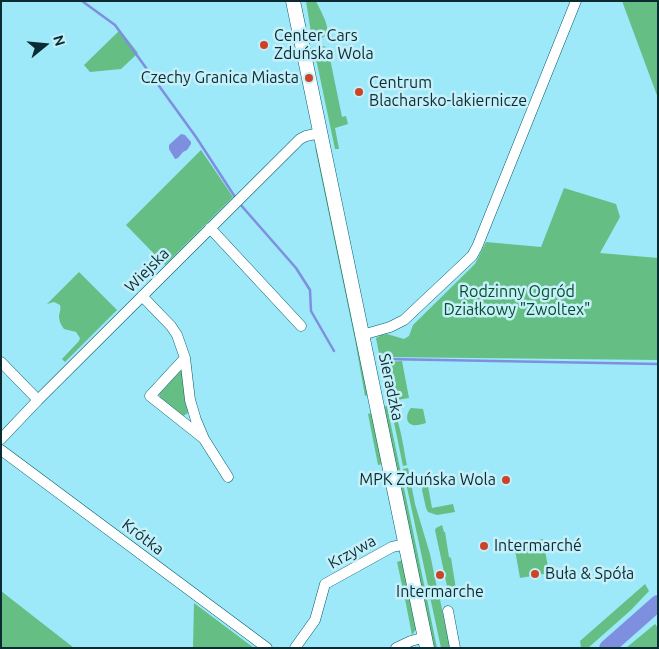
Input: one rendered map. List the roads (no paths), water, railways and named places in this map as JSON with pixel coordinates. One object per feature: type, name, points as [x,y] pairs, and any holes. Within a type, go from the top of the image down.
[{"type":"main road","name":"Sieradzka","points":[[292,1],[426,642]]},
{"type":"street","points":[[362,335],[390,327],[404,320],[472,256],[481,238],[576,1]]},
{"type":"street","name":"Wiejska","points":[[1,439],[300,139],[320,133]]},
{"type":"street","points":[[210,228],[301,326]]},
{"type":"street","points":[[142,296],[171,326],[177,335],[185,358],[190,400],[196,420],[204,438],[228,477]]},
{"type":"street","points":[[185,358],[150,396],[204,438]]},
{"type":"street","points":[[1,362],[38,400]]},
{"type":"street","name":"Krótka","points":[[1,450],[267,648]]},
{"type":"street","name":"Krzywa","points":[[295,648],[316,620],[325,584],[392,547],[406,544]]},
{"type":"street","points":[[448,610],[455,648]]},
{"type":"street","points":[[396,648],[411,641],[426,642]]},
{"type":"water","points":[[181,134],[185,135],[191,144],[187,150],[175,159],[169,149],[169,145]]},
{"type":"waterway","points":[[82,1],[115,25],[196,137],[235,197]]},
{"type":"waterway","points":[[240,204],[296,268],[310,290],[311,311],[334,351]]},
{"type":"waterway","points":[[385,359],[658,364]]},
{"type":"waterway","points":[[607,648],[658,603]]},
{"type":"place","name":"Center Cars Zduńska Wola","points":[[264,45]]},
{"type":"place","name":"Czechy Granica Miasta","points":[[309,78]]},
{"type":"place","name":"Centrum Blacharsko-lakiernicze","points":[[359,92]]},
{"type":"place","name":"MPK Zduńska Wola","points":[[506,480]]},
{"type":"place","name":"Intermarché","points":[[484,546]]},
{"type":"place","name":"Buła & Spóła","points":[[535,574]]},
{"type":"place","name":"Intermarche","points":[[440,575]]},
{"type":"park label","name":"Rodzinny Ogród Działkowy \"Zwoltex\"","points":[[517,301]]}]
